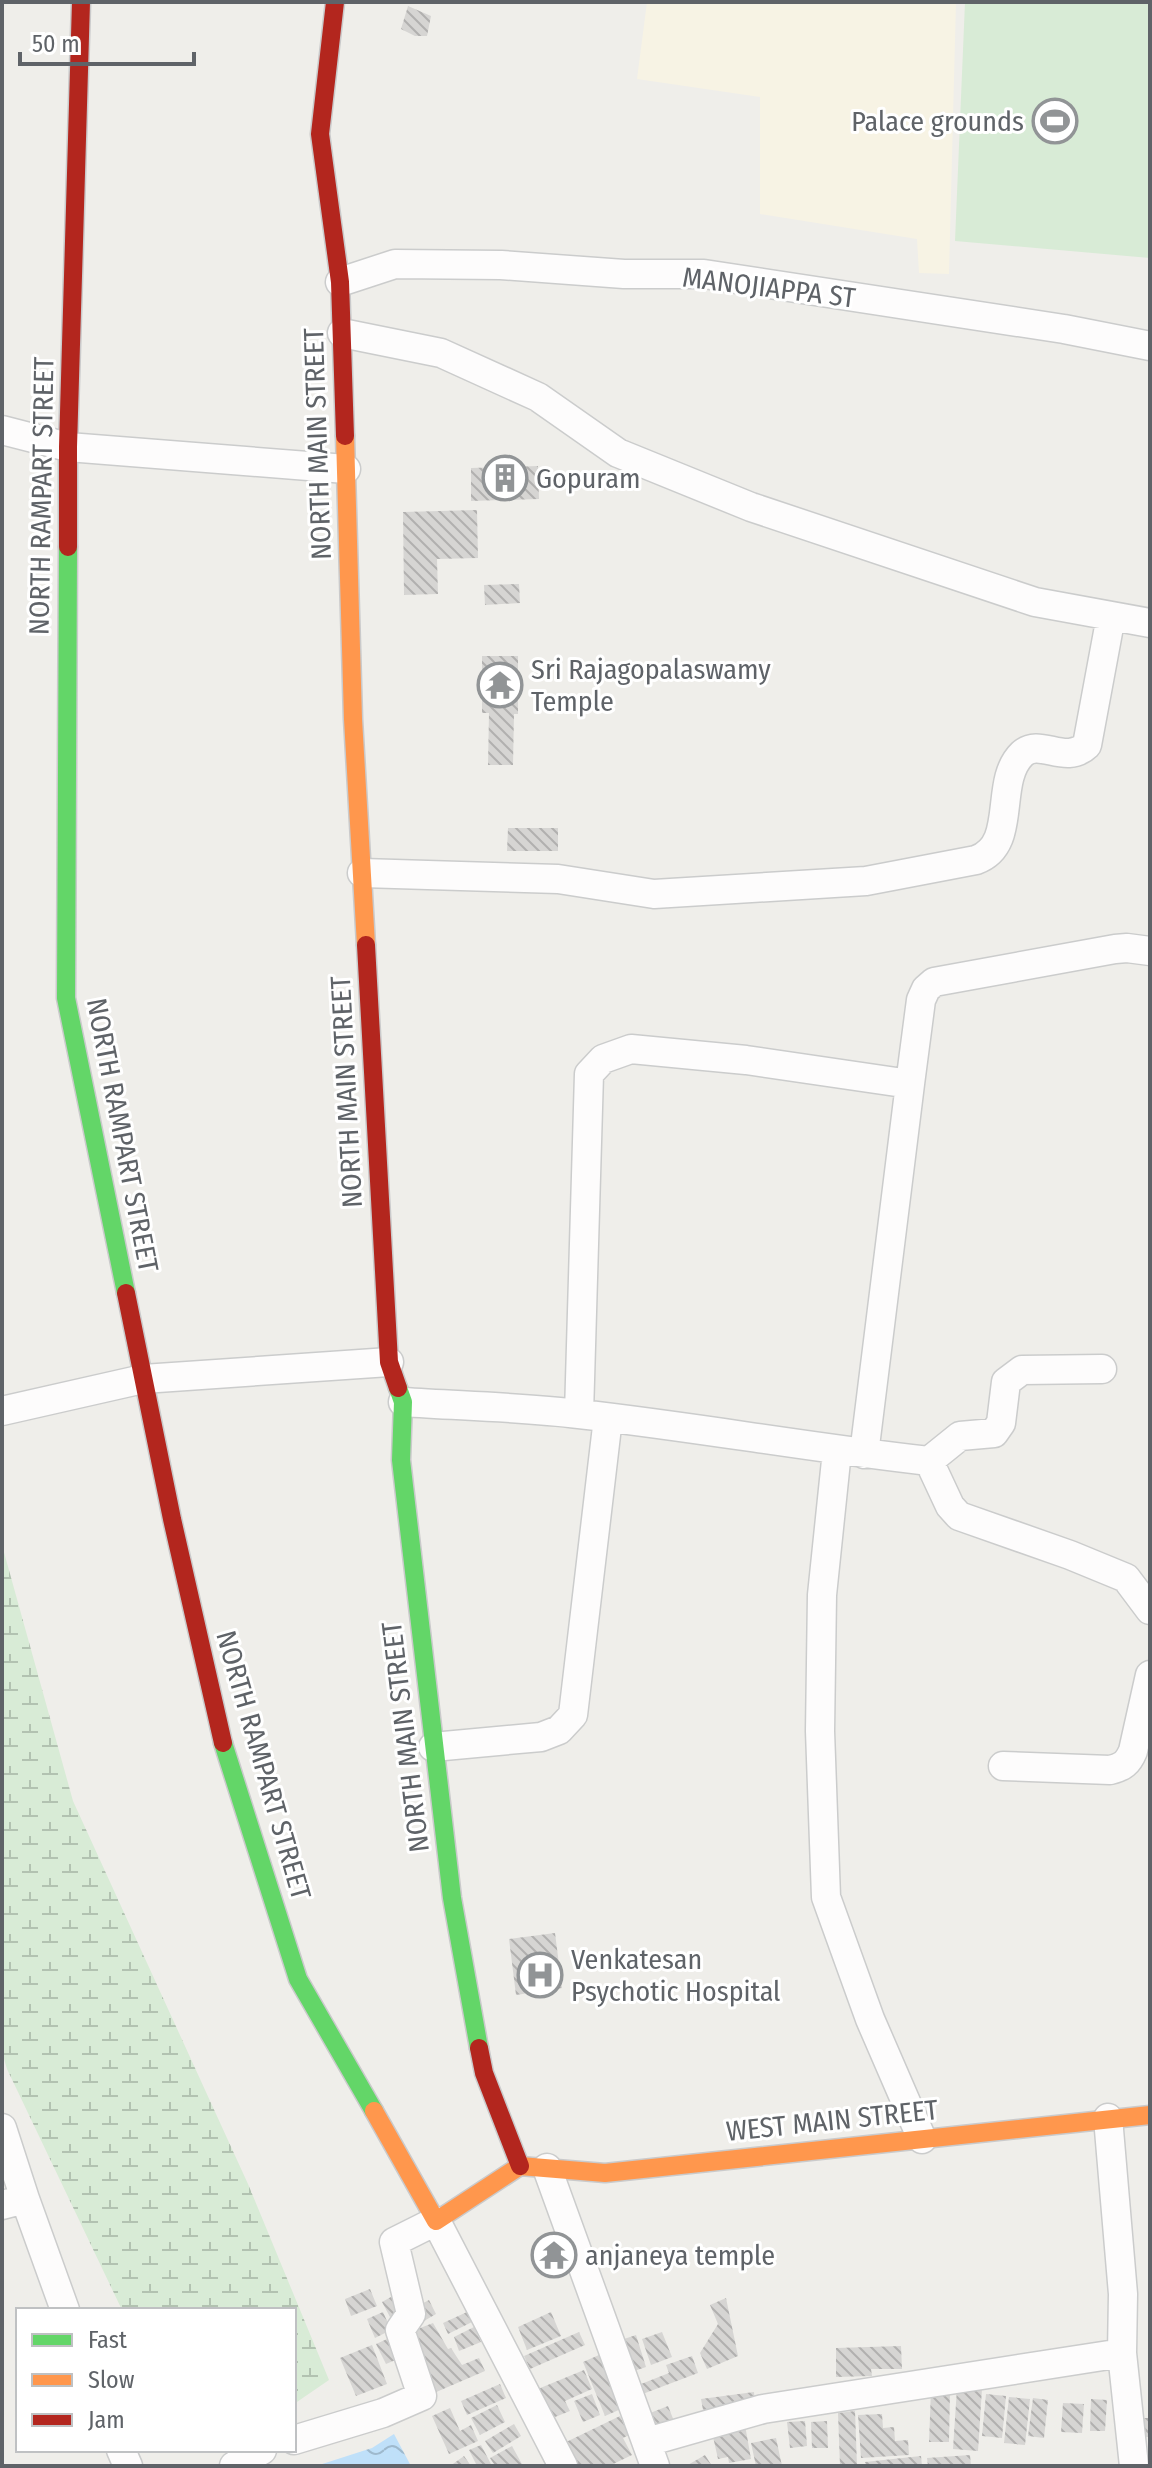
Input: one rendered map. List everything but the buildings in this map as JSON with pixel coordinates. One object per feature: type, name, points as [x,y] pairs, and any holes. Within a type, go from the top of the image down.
[{"type":"street","name":"NORTH RAMPART STREET","points":[[81,2],[68,447],[66,998],[216,1720],[298,1979],[436,2221]]},
{"type":"street","name":"NORTH MAIN STREET","points":[[335,2],[320,134],[340,282],[353,719],[389,1362],[403,1402],[401,1460],[452,1898],[484,2073],[533,2167]]},
{"type":"street","name":"MANOJIAPPA ST","points":[[340,282],[395,264],[501,265],[624,274],[704,274],[1064,329],[1150,346]]},
{"type":"street","points":[[342,333],[441,353],[538,397],[618,453],[751,507],[1035,602],[1150,623]]},
{"type":"street","points":[[2,430],[68,447],[346,469]]},
{"type":"street","points":[[362,873],[558,879],[654,894],[866,881],[976,860],[986,856],[998,840],[1013,769],[1019,757],[1026,750],[1068,754],[1079,752],[1087,745],[1111,616]]},
{"type":"street","points":[[922,2139],[870,2019],[826,1897],[820,1731],[822,1610],[910,1084],[921,1000],[934,982],[1115,949],[1150,951]]},
{"type":"street","points":[[579,1414],[589,1074],[603,1059],[631,1049],[746,1060],[910,1084]]},
{"type":"street","points":[[4,1411],[143,1379],[389,1362]]},
{"type":"street","points":[[403,1402],[579,1414],[850,1453],[929,1461],[960,1436],[994,1433],[998,1429],[1003,1388],[1015,1373],[1022,1370],[1102,1369]]},
{"type":"street","points":[[433,1747],[541,1737],[559,1730],[573,1715],[608,1418]]},
{"type":"street","points":[[929,1461],[950,1506],[959,1516],[1126,1578],[1150,1610]]},
{"type":"street","points":[[1003,1766],[1121,1768],[1129,1761],[1133,1751],[1150,1675]]},
{"type":"street","name":"WEST MAIN STREET","points":[[533,2167],[605,2173],[1150,2115]]},
{"type":"street","points":[[1108,2118],[1123,2294],[1122,2353],[1134,2466]]},
{"type":"street","points":[[2,2128],[13,2202],[64,2308]]},
{"type":"street","points":[[296,2439],[383,2413],[422,2396],[400,2330],[411,2314],[394,2242],[533,2167],[651,2454],[763,2409],[1122,2353]]},
{"type":"street","points":[[436,2221],[563,2466]]},
{"type":"street","points":[[234,2466],[258,2452]]},
{"type":"shaded area","points":[[647,2],[956,2],[949,274],[919,273],[917,239],[760,214],[760,97],[637,79]]},
{"type":"green space","name":"Palace grounds","points":[[965,2],[1150,2],[1150,258],[955,241]]},
{"type":"green space","points":[[2,1545],[73,1801],[248,2184],[329,2380],[296,2403],[296,2308],[121,2308],[7,2069],[2,2052]]},
{"type":"water","points":[[394,2434],[411,2466],[316,2466],[372,2448]]},
{"type":"traffic: fast","points":[[68,547],[66,998],[126,1293]]},
{"type":"traffic: fast","points":[[398,1388],[403,1402],[401,1460],[452,1898],[479,2048]]},
{"type":"traffic: fast","points":[[223,1743],[298,1979],[374,2111]]},
{"type":"traffic: slow","points":[[345,436],[353,719],[366,945]]},
{"type":"traffic: slow","points":[[374,2111],[436,2221],[520,2166]]},
{"type":"traffic: slow","points":[[520,2166],[605,2173],[1150,2115]]},
{"type":"traffic: jam","points":[[68,547],[81,2]]},
{"type":"traffic: jam","points":[[335,2],[320,134],[340,282],[345,436]]},
{"type":"traffic: jam","points":[[366,945],[389,1362],[398,1388]]},
{"type":"traffic: jam","points":[[126,1293],[172,1519],[223,1743]]},
{"type":"traffic: jam","points":[[479,2048],[484,2073],[520,2166]]},
{"type":"place","name":"Palace grounds","points":[[1055,121]]},
{"type":"place","name":"Gopuram","points":[[505,478]]},
{"type":"place","name":"Sri Rajagopalaswamy Temple","points":[[500,685]]},
{"type":"place","name":"Venkatesan Psychotic Hospital","points":[[540,1975]]},
{"type":"place","name":"anjaneya temple","points":[[554,2255]]}]
